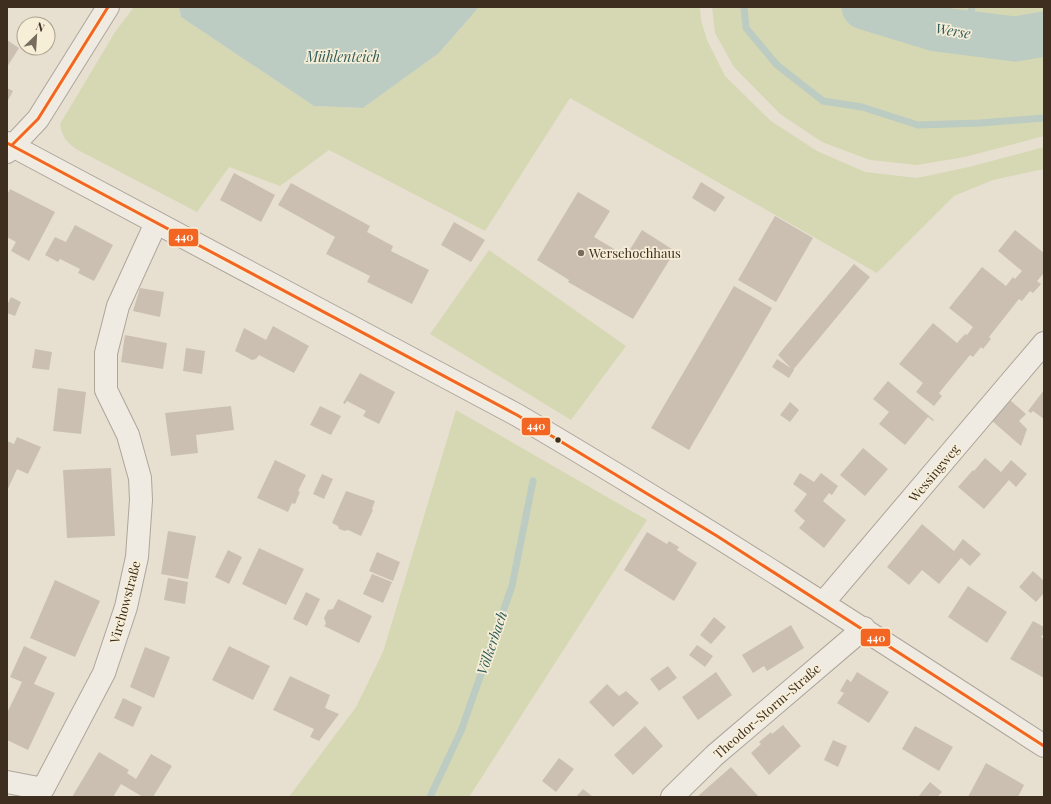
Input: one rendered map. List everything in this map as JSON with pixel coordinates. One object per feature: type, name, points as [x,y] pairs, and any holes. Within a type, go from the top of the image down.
[{"type":"street","points":[[108,7],[38,119],[9,147],[156,223],[517,416],[683,514],[864,628],[1044,746]]},
{"type":"street","name":"Virchowstraße","points":[[7,782],[43,789],[104,673],[126,607],[137,557],[142,500],[140,478],[128,435],[106,390],[106,353],[118,306],[156,223]]},
{"type":"street","name":"Wessingweg","points":[[824,603],[1044,343]]},
{"type":"street","name":"Theodor-Storm-Straße","points":[[672,797],[715,755],[864,628]]},
{"type":"green space","points":[[134,7],[179,7],[181,17],[314,106],[363,108],[439,53],[479,7],[700,7],[701,20],[707,40],[725,76],[771,121],[817,151],[865,172],[917,178],[969,167],[1044,147],[1044,169],[993,180],[954,196],[877,273],[570,98],[485,231],[329,150],[280,186],[229,167],[197,212],[76,149],[67,141],[62,132],[60,124],[115,32]]},
{"type":"green space","points":[[712,7],[1044,7],[1044,136],[965,157],[917,165],[870,160],[822,142],[780,114],[734,67],[715,33]]},
{"type":"green space","points":[[489,250],[626,346],[571,420],[430,334]]},
{"type":"green space","points":[[456,410],[647,520],[469,797],[289,797],[356,707],[383,652]]},
{"type":"water","name":"Mühlenteich","points":[[179,7],[479,7],[439,53],[363,108],[314,106],[181,17]]},
{"type":"building","points":[[7,40],[16,46],[16,53],[7,67]]},
{"type":"building","points":[[7,88],[13,91],[7,102]]},
{"type":"building","points":[[234,173],[275,195],[261,222],[220,200]]},
{"type":"building","points":[[701,182],[725,197],[715,212],[692,198]]},
{"type":"building","points":[[291,183],[370,226],[367,232],[393,246],[391,251],[429,270],[412,304],[367,282],[370,276],[326,254],[335,237],[278,205]]},
{"type":"building","points":[[10,189],[55,212],[29,261],[11,251],[16,242],[7,237],[7,195]]},
{"type":"building","name":"Wersehochhaus","points":[[578,192],[610,211],[594,237],[626,256],[642,230],[675,251],[633,319],[568,282],[569,280],[537,260]]},
{"type":"building","points":[[775,216],[813,238],[776,302],[738,280]]},
{"type":"building","points":[[454,222],[485,240],[471,262],[441,245]]},
{"type":"building","points":[[75,225],[113,245],[94,281],[78,273],[80,269],[60,259],[58,262],[45,255],[55,237],[66,242]]},
{"type":"building","points":[[1015,230],[1044,253],[1044,273],[1037,281],[1041,284],[1033,293],[1030,291],[1022,301],[1019,299],[989,337],[991,339],[983,349],[981,347],[973,357],[970,355],[939,393],[942,396],[934,406],[916,392],[923,383],[899,364],[933,323],[957,343],[965,334],[967,335],[973,327],[949,308],[982,267],[1006,286],[1013,277],[1015,279],[1022,271],[998,251]]},
{"type":"building","points":[[854,264],[870,277],[793,370],[778,355]]},
{"type":"building","points":[[734,286],[772,308],[689,450],[651,428]]},
{"type":"building","points":[[140,288],[164,292],[160,317],[133,311]]},
{"type":"building","points":[[11,297],[21,302],[15,316],[7,313],[7,305]]},
{"type":"building","points":[[273,326],[309,346],[294,373],[259,355],[256,359],[252,360],[235,351],[244,328],[266,340]]},
{"type":"building","points":[[125,335],[167,343],[163,369],[121,362]]},
{"type":"building","points":[[186,348],[205,351],[202,374],[183,371]]},
{"type":"building","points":[[35,349],[52,352],[49,370],[32,368]]},
{"type":"building","points":[[777,359],[794,370],[789,378],[772,367]]},
{"type":"building","points":[[360,373],[395,392],[379,424],[363,416],[366,411],[347,401],[345,404],[343,403]]},
{"type":"building","points":[[888,381],[934,420],[933,421],[928,417],[905,445],[879,424],[889,412],[873,399]]},
{"type":"building","points":[[58,388],[86,392],[81,434],[53,431]]},
{"type":"building","points":[[1044,390],[1044,419],[1033,411],[1031,413],[1028,411]]},
{"type":"building","points":[[1010,400],[1026,414],[1019,421],[1027,429],[1021,446],[991,420]]},
{"type":"building","points":[[790,402],[799,410],[790,422],[780,415]]},
{"type":"building","points":[[231,406],[234,430],[196,435],[198,453],[171,456],[165,413]]},
{"type":"building","points":[[320,406],[341,416],[331,435],[310,425]]},
{"type":"building","points":[[17,437],[41,447],[28,474],[17,469],[7,491],[7,441],[14,444]]},
{"type":"building","points":[[863,448],[888,469],[865,496],[840,475]]},
{"type":"building","points":[[985,458],[1001,472],[1011,460],[1027,474],[1016,487],[1009,480],[984,509],[958,487]]},
{"type":"building","points":[[275,460],[306,475],[298,491],[300,492],[295,504],[292,503],[288,512],[257,498]]},
{"type":"building","points":[[111,468],[115,536],[67,538],[63,470]]},
{"type":"building","points":[[800,473],[814,482],[821,473],[838,486],[832,495],[829,493],[823,501],[846,520],[824,548],[799,528],[805,521],[794,511],[807,494],[793,484]]},
{"type":"building","points":[[322,474],[333,479],[324,499],[313,494]]},
{"type":"building","points":[[346,491],[375,501],[373,510],[361,536],[348,530],[345,531],[339,529],[338,526],[332,523]]},
{"type":"building","points":[[922,524],[954,551],[963,539],[981,554],[970,566],[961,558],[939,584],[922,570],[909,585],[887,567]]},
{"type":"building","points":[[168,531],[196,536],[188,579],[161,574]]},
{"type":"building","points":[[647,532],[667,544],[669,541],[679,547],[677,550],[697,563],[674,601],[624,570]]},
{"type":"building","points":[[259,548],[304,569],[286,605],[242,584]]},
{"type":"building","points":[[228,550],[242,557],[229,584],[215,577]]},
{"type":"building","points":[[377,552],[400,562],[393,581],[369,571]]},
{"type":"building","points":[[1033,571],[1044,581],[1044,593],[1036,602],[1019,587]]},
{"type":"building","points":[[372,574],[392,582],[383,603],[363,594]]},
{"type":"building","points":[[168,578],[188,582],[185,604],[164,600]]},
{"type":"building","points":[[55,580],[100,601],[75,657],[30,638]]},
{"type":"building","points":[[968,586],[1007,612],[987,643],[948,617]]},
{"type":"building","points":[[306,592],[320,599],[307,626],[293,619]]},
{"type":"building","points":[[338,599],[372,616],[359,643],[324,626],[326,624],[324,618],[328,610],[333,609]]},
{"type":"building","points":[[714,617],[726,627],[711,644],[700,635]]},
{"type":"building","points":[[1033,621],[1044,627],[1044,633],[1041,637],[1044,639],[1044,678],[1010,659]]},
{"type":"building","points":[[791,625],[804,648],[767,671],[764,666],[753,673],[742,655]]},
{"type":"building","points":[[697,645],[713,656],[705,667],[689,655]]},
{"type":"building","points":[[24,646],[47,657],[34,684],[55,693],[28,750],[7,740],[7,713],[22,682],[10,677]]},
{"type":"building","points":[[229,646],[270,666],[253,700],[212,680]]},
{"type":"building","points":[[145,647],[170,657],[154,698],[130,687]]},
{"type":"building","points":[[668,666],[677,678],[659,691],[650,679]]},
{"type":"building","points":[[716,672],[732,695],[698,720],[682,697]]},
{"type":"building","points":[[857,672],[889,692],[869,723],[837,703],[844,693],[840,691],[847,679],[851,682]]},
{"type":"building","points":[[290,676],[330,695],[325,708],[339,714],[319,741],[310,737],[314,729],[273,710]]},
{"type":"building","points":[[607,684],[619,696],[626,691],[639,703],[613,727],[589,702]]},
{"type":"building","points":[[123,698],[142,707],[133,727],[114,718]]},
{"type":"building","points":[[783,725],[801,746],[769,775],[751,753],[761,744],[759,742],[771,732],[772,734]]},
{"type":"building","points":[[645,726],[663,746],[633,775],[614,755]]},
{"type":"building","points":[[915,726],[953,747],[939,771],[902,749]]},
{"type":"building","points":[[833,740],[847,746],[838,767],[824,760]]},
{"type":"building","points":[[99,752],[129,770],[127,773],[136,779],[151,754],[172,766],[153,797],[143,797],[121,784],[113,797],[72,797]]},
{"type":"building","points":[[559,758],[574,769],[556,792],[542,781]]},
{"type":"building","points":[[986,763],[1024,785],[1018,797],[968,797]]},
{"type":"building","points":[[731,767],[759,797],[697,797]]},
{"type":"building","points":[[930,782],[942,792],[937,797],[918,797]]},
{"type":"building","points":[[583,789],[593,797],[576,797]]},
{"type":"waterway","points":[[744,7],[746,28],[777,65],[823,101],[862,107],[918,125],[980,123],[1044,118]]},
{"type":"waterway","name":"Werse","points":[[864,7],[936,29],[1015,39],[1044,34]]},
{"type":"waterway","points":[[966,33],[972,7]]},
{"type":"waterway","name":"Völkerbach","points":[[430,797],[461,731],[512,586],[533,481]]},
{"type":"transit line","name":"440","points":[[12,145],[38,119],[108,7]]},
{"type":"transit line","name":"440","points":[[7,143],[517,415],[717,536],[1044,746]]},
{"type":"place","name":"Wersehochhaus","points":[[581,253]]}]
